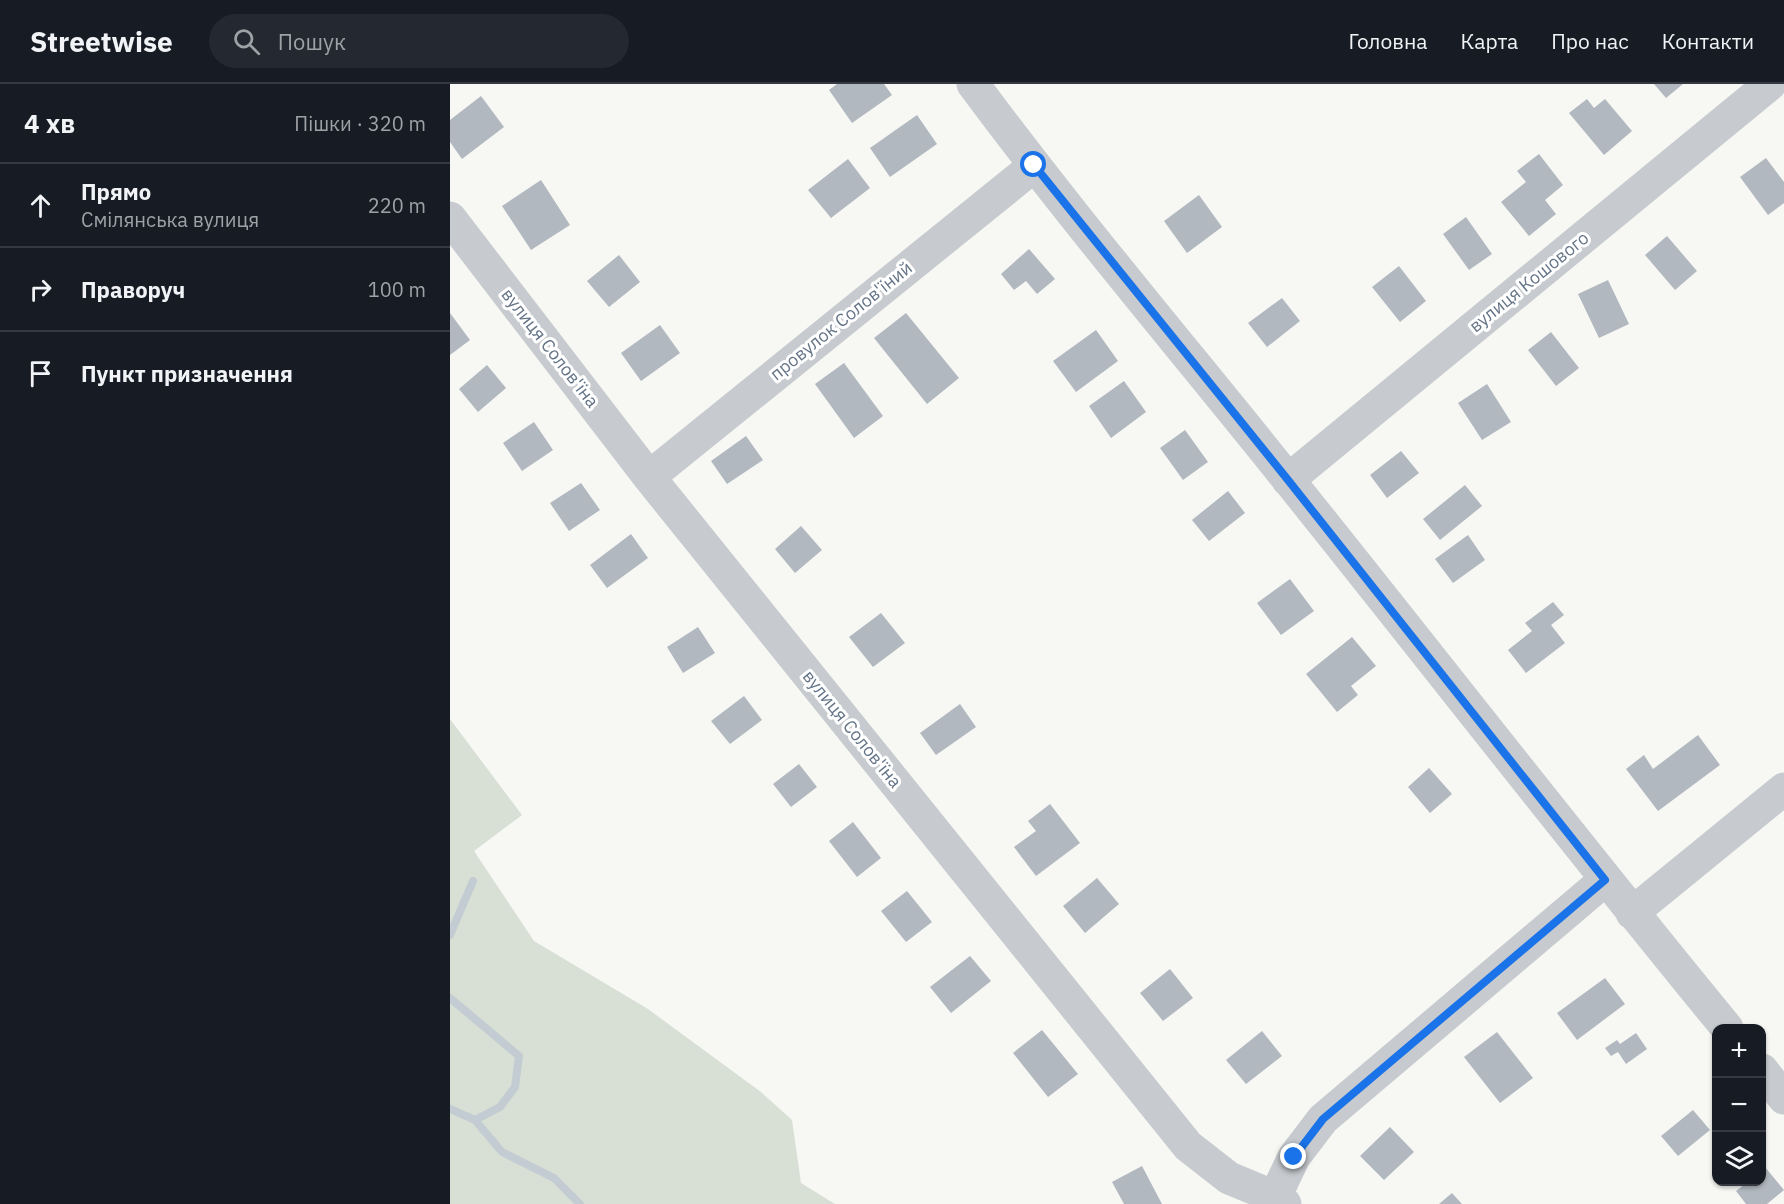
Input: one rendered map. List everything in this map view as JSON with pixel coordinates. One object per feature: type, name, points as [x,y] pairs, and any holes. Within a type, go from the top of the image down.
[{"type":"street","points":[[973,84],[1034,165],[1288,480],[1605,880],[1723,1024]]},
{"type":"street","name":"вулиця Кошового","points":[[1288,480],[1770,84]]},
{"type":"street","name":"провулок Солов'їний","points":[[649,477],[1034,165]]},
{"type":"street","name":"вулиця Солов'їна","points":[[450,218],[649,477],[1188,1146],[1228,1178],[1280,1201]]},
{"type":"street","points":[[1632,913],[1784,789]]},
{"type":"street","points":[[1280,1201],[1294,1157],[1323,1119],[1605,880]]},
{"type":"street","points":[[1766,1076],[1784,1098]]},
{"type":"shaded area","points":[[450,719],[522,815],[474,851],[534,941],[648,1009],[761,1092],[792,1120],[801,1183],[835,1204],[450,1204]]},
{"type":"building","points":[[837,84],[884,84],[892,95],[852,123],[829,90]]},
{"type":"building","points":[[1654,84],[1683,84],[1666,98]]},
{"type":"building","points":[[481,96],[504,127],[462,159],[450,142],[450,120]]},
{"type":"building","points":[[1587,99],[1594,108],[1605,99],[1632,131],[1604,155],[1569,113]]},
{"type":"building","points":[[917,115],[937,144],[890,177],[870,148]]},
{"type":"building","points":[[1539,154],[1563,185],[1545,200],[1556,214],[1529,236],[1501,202],[1526,182],[1517,171]]},
{"type":"building","points":[[1766,158],[1784,182],[1784,203],[1768,215],[1740,177]]},
{"type":"building","points":[[848,159],[870,188],[831,218],[808,190]]},
{"type":"building","points":[[541,180],[570,225],[531,250],[502,206]]},
{"type":"building","points":[[1199,195],[1222,227],[1187,253],[1164,221]]},
{"type":"building","points":[[1466,217],[1492,254],[1469,270],[1443,234]]},
{"type":"building","points":[[1667,236],[1697,271],[1675,290],[1645,255]]},
{"type":"building","points":[[1029,249],[1055,279],[1037,294],[1026,281],[1014,290],[1001,274]]},
{"type":"building","points":[[619,255],[640,282],[609,307],[587,281]]},
{"type":"building","points":[[1399,266],[1426,301],[1400,322],[1372,287]]},
{"type":"building","points":[[1608,280],[1629,324],[1599,338],[1578,294]]},
{"type":"building","points":[[1282,298],[1300,321],[1267,347],[1248,323]]},
{"type":"building","points":[[450,313],[470,340],[450,355]]},
{"type":"building","points":[[906,313],[959,378],[927,404],[874,338]]},
{"type":"building","points":[[660,325],[680,353],[641,381],[621,353]]},
{"type":"building","points":[[1096,330],[1118,361],[1076,392],[1053,361]]},
{"type":"building","points":[[1551,332],[1579,368],[1556,386],[1528,350]]},
{"type":"building","points":[[844,363],[883,416],[854,438],[815,384]]},
{"type":"building","points":[[487,365],[506,388],[478,412],[459,389]]},
{"type":"building","points":[[1124,381],[1146,412],[1111,438],[1089,406]]},
{"type":"building","points":[[1487,384],[1511,422],[1482,440],[1458,403]]},
{"type":"building","points":[[534,422],[553,450],[522,471],[503,443]]},
{"type":"building","points":[[1185,430],[1208,462],[1183,480],[1160,448]]},
{"type":"building","points":[[746,436],[763,460],[727,484],[711,461]]},
{"type":"building","points":[[1401,451],[1419,473],[1387,498],[1370,475]]},
{"type":"building","points":[[581,483],[600,510],[569,531],[550,503]]},
{"type":"building","points":[[1465,485],[1482,506],[1440,540],[1423,519]]},
{"type":"building","points":[[1228,491],[1245,513],[1209,541],[1192,520]]},
{"type":"building","points":[[801,526],[822,550],[795,573],[775,549]]},
{"type":"building","points":[[631,534],[648,558],[607,588],[590,565]]},
{"type":"building","points":[[1468,535],[1485,560],[1453,583],[1435,559]]},
{"type":"building","points":[[1290,579],[1314,611],[1281,635],[1257,603]]},
{"type":"building","points":[[1553,602],[1564,615],[1551,625],[1565,643],[1526,673],[1508,650],[1532,631],[1525,623]]},
{"type":"building","points":[[881,613],[905,643],[873,667],[849,637]]},
{"type":"building","points":[[698,627],[715,653],[683,673],[667,647]]},
{"type":"building","points":[[1352,637],[1376,666],[1351,686],[1358,695],[1337,712],[1306,674]]},
{"type":"building","points":[[744,696],[762,720],[730,744],[711,721]]},
{"type":"building","points":[[960,704],[976,727],[936,755],[920,733]]},
{"type":"building","points":[[1698,735],[1720,765],[1658,811],[1626,769],[1644,755],[1653,769]]},
{"type":"building","points":[[799,764],[817,787],[791,807],[773,784]]},
{"type":"building","points":[[1429,768],[1452,794],[1430,813],[1408,787]]},
{"type":"building","points":[[1050,804],[1080,843],[1036,876],[1014,847],[1036,831],[1028,821]]},
{"type":"building","points":[[853,822],[881,858],[857,877],[829,841]]},
{"type":"building","points":[[1097,878],[1119,904],[1085,933],[1063,906]]},
{"type":"building","points":[[907,891],[932,922],[906,942],[881,911]]},
{"type":"building","points":[[970,956],[991,981],[951,1013],[930,987]]},
{"type":"building","points":[[1170,969],[1193,998],[1163,1021],[1140,993]]},
{"type":"building","points":[[1605,978],[1625,1004],[1577,1040],[1557,1013]]},
{"type":"building","points":[[1042,1030],[1078,1074],[1048,1097],[1013,1053]]},
{"type":"building","points":[[1262,1031],[1282,1056],[1246,1084],[1226,1060]]},
{"type":"building","points":[[1497,1032],[1533,1078],[1500,1103],[1464,1057]]},
{"type":"building","points":[[1636,1033],[1647,1049],[1626,1064],[1618,1052],[1611,1056],[1605,1048],[1617,1040],[1620,1044]]},
{"type":"building","points":[[1693,1110],[1710,1130],[1678,1156],[1661,1136]]},
{"type":"building","points":[[1390,1127],[1414,1152],[1384,1180],[1360,1156]]},
{"type":"building","points":[[1142,1166],[1162,1204],[1124,1204],[1112,1182]]},
{"type":"building","points":[[1766,1168],[1784,1190],[1767,1204],[1746,1204],[1736,1191],[1743,1186],[1766,1186]]},
{"type":"building","points":[[1452,1193],[1462,1204],[1439,1204]]},
{"type":"waterway","points":[[450,935],[473,881]]},
{"type":"waterway","points":[[450,998],[519,1056],[515,1087],[500,1107],[475,1120],[450,1109]]},
{"type":"waterway","points":[[475,1120],[502,1152],[554,1178],[580,1204]]},
{"type":"route","points":[[1034,165],[1288,480],[1605,880],[1323,1119],[1294,1157]]}]
